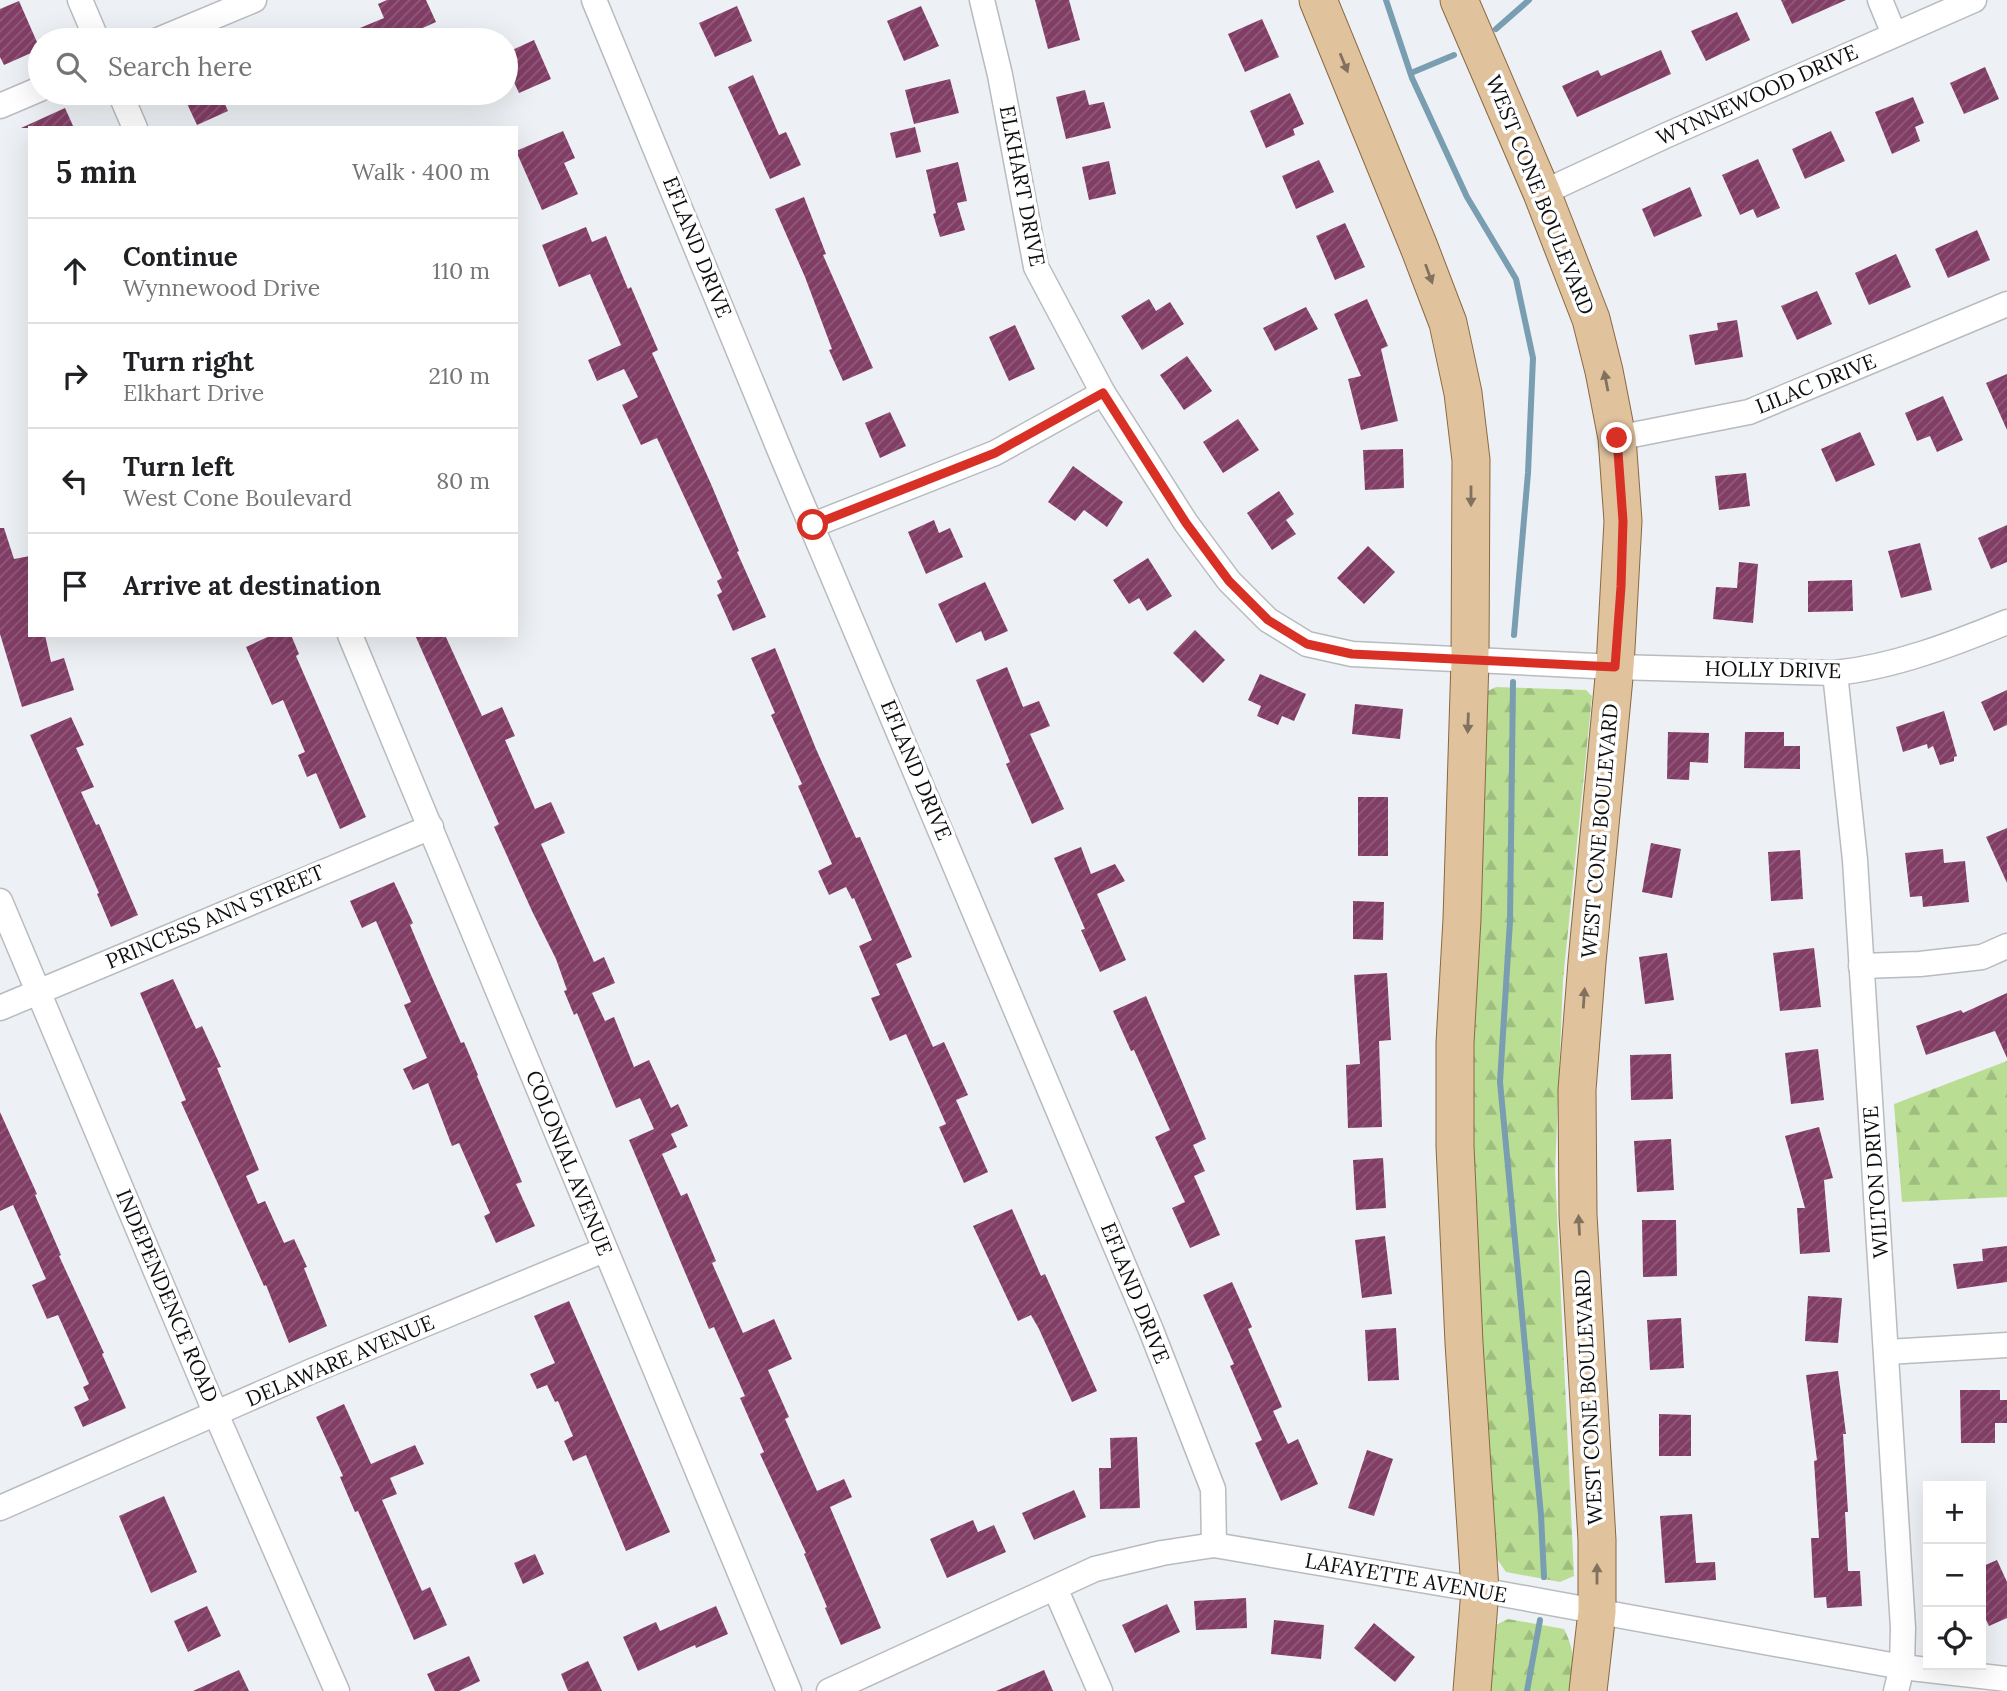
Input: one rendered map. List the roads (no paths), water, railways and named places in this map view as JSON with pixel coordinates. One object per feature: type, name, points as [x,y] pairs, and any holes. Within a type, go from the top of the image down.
[{"type":"main road","points":[[1318,0],[1448,323],[1463,393],[1471,460],[1470,660],[1462,919],[1455,1043],[1455,1146],[1480,1590],[1472,1691]]},
{"type":"main road","name":"WEST CONE BOULEVARD","points":[[1459,0],[1542,193],[1591,320],[1617,438],[1623,521],[1621,587],[1577,1090],[1578,1215],[1597,1540],[1597,1612],[1588,1691]]},
{"type":"street","points":[[80,0],[92,28]]},
{"type":"street","points":[[187,28],[254,0]]},
{"type":"street","name":"EFLAND DRIVE","points":[[594,0],[1151,1330],[1213,1489],[1214,1545]]},
{"type":"street","name":"ELKHART DRIVE","points":[[982,0],[1000,75],[1036,267],[1103,393],[1193,533],[1229,581],[1268,620],[1307,644],[1352,654],[1615,667]]},
{"type":"street","points":[[1880,0],[1894,34]]},
{"type":"street","name":"WYNNEWOOD DRIVE","points":[[1542,193],[1973,0]]},
{"type":"street","points":[[0,106],[28,94]]},
{"type":"street","points":[[125,105],[134,126]]},
{"type":"street","name":"LILAC DRIVE","points":[[1617,438],[1749,412],[2007,304]]},
{"type":"street","points":[[813,525],[995,453],[1103,393]]},
{"type":"street","name":"HOLLY DRIVE","points":[[1615,667],[1835,673],[1856,671],[1963,640],[2007,622]]},
{"type":"street","name":"COLONIAL AVENUE","points":[[351,637],[789,1691]]},
{"type":"street","name":"WILTON DRIVE","points":[[1835,673],[1855,859],[1887,1352],[1903,1629],[1902,1667],[1896,1691]]},
{"type":"street","name":"PRINCESS ANN STREET","points":[[0,1008],[430,827]]},
{"type":"street","name":"INDEPENDENCE ROAD","points":[[0,901],[216,1414],[337,1691]]},
{"type":"street","points":[[1861,966],[1920,964],[1982,957],[2007,946]]},
{"type":"street","name":"DELAWARE AVENUE","points":[[0,1508],[312,1371],[604,1250]]},
{"type":"street","points":[[1887,1352],[2007,1345]]},
{"type":"street","name":"LAFAYETTE AVENUE","points":[[829,1691],[1095,1569],[1161,1553],[1214,1545],[1480,1590],[1902,1667],[2007,1679]]},
{"type":"street","points":[[1055,1588],[1100,1691]]},
{"type":"waterway","points":[[1386,0],[1412,78],[1467,197],[1516,279],[1533,358],[1528,473],[1514,635]]},
{"type":"waterway","points":[[1496,29],[1529,0]]},
{"type":"waterway","points":[[1411,73],[1454,55]]},
{"type":"waterway","points":[[1513,682],[1510,921],[1500,1082],[1541,1515],[1544,1577]]},
{"type":"waterway","points":[[1527,1691],[1540,1620]]}]
